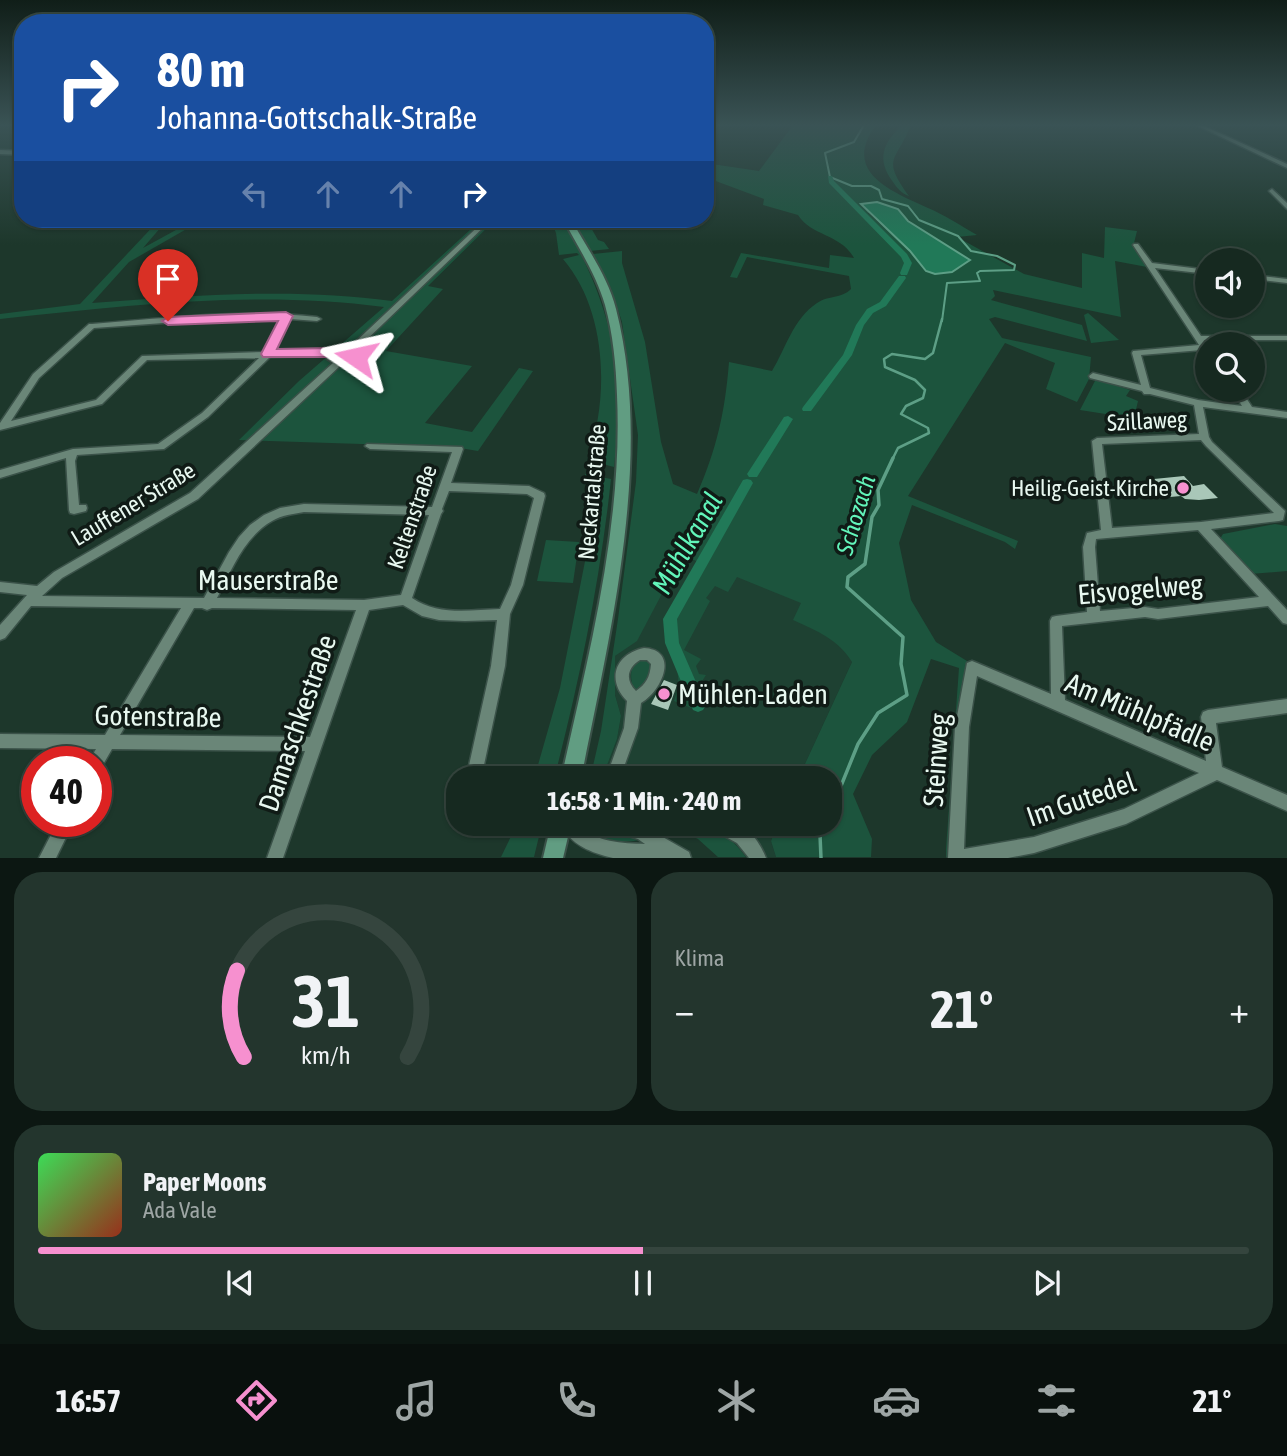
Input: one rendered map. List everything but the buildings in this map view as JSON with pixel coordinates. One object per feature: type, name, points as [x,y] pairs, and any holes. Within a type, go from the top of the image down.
[{"type":"main road","name":"Neckartalstraße","points":[[571,228],[597,274],[610,307],[621,366],[624,430],[611,564],[573,766]]},
{"type":"main road","points":[[553,858],[558,836]]},
{"type":"street","points":[[1272,191],[1286,206]]},
{"type":"street","name":"Lauffener Straße","points":[[0,634],[37,591],[76,563],[194,496],[336,358],[356,357],[358,352],[353,348],[480,228]]},
{"type":"street","points":[[1136,245],[1195,332]]},
{"type":"street","points":[[1151,265],[1195,270]]},
{"type":"street","points":[[1265,278],[1287,281]]},
{"type":"street","points":[[0,474],[74,452],[160,447],[205,415],[268,354],[286,316]]},
{"type":"street","points":[[2,427],[36,376],[92,326],[219,317],[286,316],[317,319]]},
{"type":"street","points":[[1265,338],[1287,338]]},
{"type":"street","points":[[2,427],[99,402],[145,358],[268,354],[336,358],[353,348]]},
{"type":"street","points":[[1147,392],[1136,353],[1195,350]]},
{"type":"street","points":[[1093,376],[1198,403],[1287,415]]},
{"type":"street","points":[[1244,402],[1248,408]]},
{"type":"street","points":[[1094,617],[1089,547],[1091,536],[1107,532],[1126,534],[1283,519],[1280,511],[1204,437],[1198,403]]},
{"type":"street","name":"Szillaweg","points":[[1107,532],[1097,441],[1204,437]]},
{"type":"street","name":"Keltenstraße","points":[[371,446],[457,449],[438,511],[405,600]]},
{"type":"street","points":[[74,452],[70,461],[74,510],[82,509]]},
{"type":"street","points":[[445,487],[519,489],[540,496],[517,585],[504,614],[498,666],[476,766]]},
{"type":"street","points":[[207,605],[253,528],[268,515],[282,509],[438,511]]},
{"type":"street","points":[[1201,526],[1287,619]]},
{"type":"street","points":[[0,587],[37,591]]},
{"type":"street","points":[[405,600],[417,611],[435,615],[504,614]]},
{"type":"street","name":"Mauserstraße","points":[[27,601],[364,606],[405,600]]},
{"type":"street","name":"Eisvogelweg","points":[[1058,705],[1056,621],[1145,612],[1158,614],[1270,601]]},
{"type":"street","points":[[105,746],[190,604]]},
{"type":"street","name":"Damaschkestraße","points":[[275,858],[364,606]]},
{"type":"street","name":"Am Mühlpfädle","points":[[972,667],[1287,803]]},
{"type":"street","name":"Steinweg","points":[[958,858],[962,727],[972,667]]},
{"type":"street","points":[[619,766],[631,728],[634,699]]},
{"type":"street","points":[[1215,773],[1208,717],[1287,706]]},
{"type":"street","name":"Gotenstraße","points":[[0,741],[316,744]]},
{"type":"street","name":"Im Gutedel","points":[[958,858],[1034,845],[1126,816],[1215,773]]},
{"type":"street","points":[[581,836],[587,842],[618,854],[678,855]]},
{"type":"street","points":[[647,836],[678,855]]},
{"type":"street","points":[[741,836],[752,846],[758,858]]},
{"type":"street","points":[[47,858],[58,837]]},
{"type":"shaded area","points":[[714,165],[759,171],[763,165],[867,165],[875,178],[886,187],[977,235],[957,237],[1024,274],[1082,288],[1082,253],[1104,258],[1105,227],[1137,231],[1134,243],[1147,267],[1115,261],[1121,317],[993,290],[995,296],[991,300],[1082,325],[1087,341],[995,317],[989,319],[1002,338],[1091,357],[1089,379],[1077,402],[1046,389],[1055,363],[1005,343],[908,496],[1018,541],[1015,549],[1005,542],[912,505],[899,543],[911,600],[936,642],[967,661],[958,725],[952,857],[946,857],[946,849],[959,668],[931,659],[907,722],[872,755],[853,794],[872,839],[871,857],[776,857],[771,841],[773,836],[842,836],[842,766],[804,766],[852,662],[834,642],[793,620],[801,603],[737,577],[728,592],[715,586],[706,598],[710,601],[684,650],[701,659],[696,666],[699,674],[706,675],[699,686],[703,699],[694,709],[674,701],[678,677],[668,641],[668,621],[677,598],[699,562],[682,556],[637,641],[615,656],[615,695],[621,716],[617,739],[607,766],[593,766],[618,619],[636,482],[638,435],[622,322],[611,288],[593,254],[622,251],[622,263],[645,342],[661,442],[673,484],[697,494],[719,430],[729,362],[772,371],[802,317],[817,303],[851,289],[849,276],[747,257],[737,278],[730,277],[741,253],[829,268],[830,255],[854,258],[842,244],[810,227],[798,215],[763,205],[764,199],[714,180]],"holes":[[[898,209],[967,263],[958,269],[926,271],[910,251],[868,213]]]},
{"type":"shaded area","points":[[893,165],[895,174],[909,196],[893,182],[885,166]]},
{"type":"shaded area","points":[[877,202],[898,209],[908,221],[970,260],[952,272],[935,274],[926,271],[910,251],[861,204]]},
{"type":"shaded area","points":[[152,228],[160,228],[143,248],[180,228],[188,228],[129,262],[92,303],[280,294],[317,294],[392,301],[472,228],[487,228],[428,286],[443,289],[386,351],[472,366],[425,423],[472,432],[519,368],[533,371],[478,451],[454,447],[239,440],[299,381],[384,307],[288,300],[192,301],[0,319],[0,314],[80,304]]},
{"type":"shaded area","points":[[554,228],[567,228],[579,250],[593,280],[611,338],[618,398],[614,467],[587,460],[599,410],[600,355],[589,303],[578,280],[563,259],[579,255],[559,255]]},
{"type":"shaded area","points":[[576,228],[591,228],[598,240],[604,242],[609,249],[590,251]]},
{"type":"shaded area","points":[[1088,313],[1119,340],[1091,343],[1084,315]]},
{"type":"shaded area","points":[[1096,379],[1130,390],[1126,396],[1138,401],[1135,414],[1112,415],[1080,410]]},
{"type":"shaded area","points":[[585,474],[611,479],[581,667],[557,766],[538,766],[560,688],[589,541],[591,511]]},
{"type":"shaded area","points":[[1275,524],[1287,526],[1287,571],[1250,574],[1218,542],[1223,534]]},
{"type":"shaded area","points":[[546,540],[579,542],[573,583],[537,581]]},
{"type":"shaded area","points":[[682,556],[848,617],[852,662],[804,766],[607,766],[617,739],[621,716],[615,695],[615,656],[637,640]]},
{"type":"shaded area","points":[[639,659],[651,663],[651,676],[646,688],[634,692],[632,670]]},
{"type":"shaded area","points":[[511,836],[539,836],[534,857],[501,857]]},
{"type":"shaded area","points":[[596,836],[628,836],[639,840],[616,841]]},
{"type":"shaded area","points":[[692,836],[726,836],[746,857],[718,857]]},
{"type":"shaded area","points":[[727,836],[773,836],[771,841],[776,857],[746,857]]},
{"type":"waterway","name":"Schozach","points":[[828,165],[830,177],[852,186],[871,186],[879,190],[882,199],[908,206],[919,220],[958,236],[971,251],[997,256],[1015,265],[1014,270],[980,271],[977,273],[980,281],[947,283],[942,321]]},
{"type":"waterway","name":"Mühlkanal","points":[[830,177],[831,182],[904,256],[908,263],[904,273]]},
{"type":"waterway","name":"Mühlkanal","points":[[807,409],[847,355],[860,325],[870,311],[883,304],[902,278]]},
{"type":"waterway","name":"Schozach","points":[[893,458],[898,448],[929,433],[928,428],[901,414],[906,406],[923,398],[925,390],[915,380],[885,367],[884,359],[892,354],[925,359],[933,353],[942,319]]},
{"type":"waterway","name":"Mühlkanal","points":[[753,474],[788,419]]},
{"type":"waterway","name":"Schozach","points":[[842,783],[858,744],[878,713],[907,695],[901,664],[903,637],[847,587],[848,577],[865,564],[872,517],[879,505],[878,490],[893,458]]},
{"type":"waterway","name":"Mühlkanal","points":[[698,705],[672,643],[670,619],[747,483]]},
{"type":"waterway","name":"Schozach","points":[[820,836],[821,858]]},
{"type":"place","name":"Heilig-Geist-Kirche","points":[[1183,488]]},
{"type":"place","name":"Mühlen-Laden","points":[[664,694]]},
{"type":"route","points":[[168,321],[286,316],[268,354],[334,352],[348,347],[356,349],[356,357]]}]
